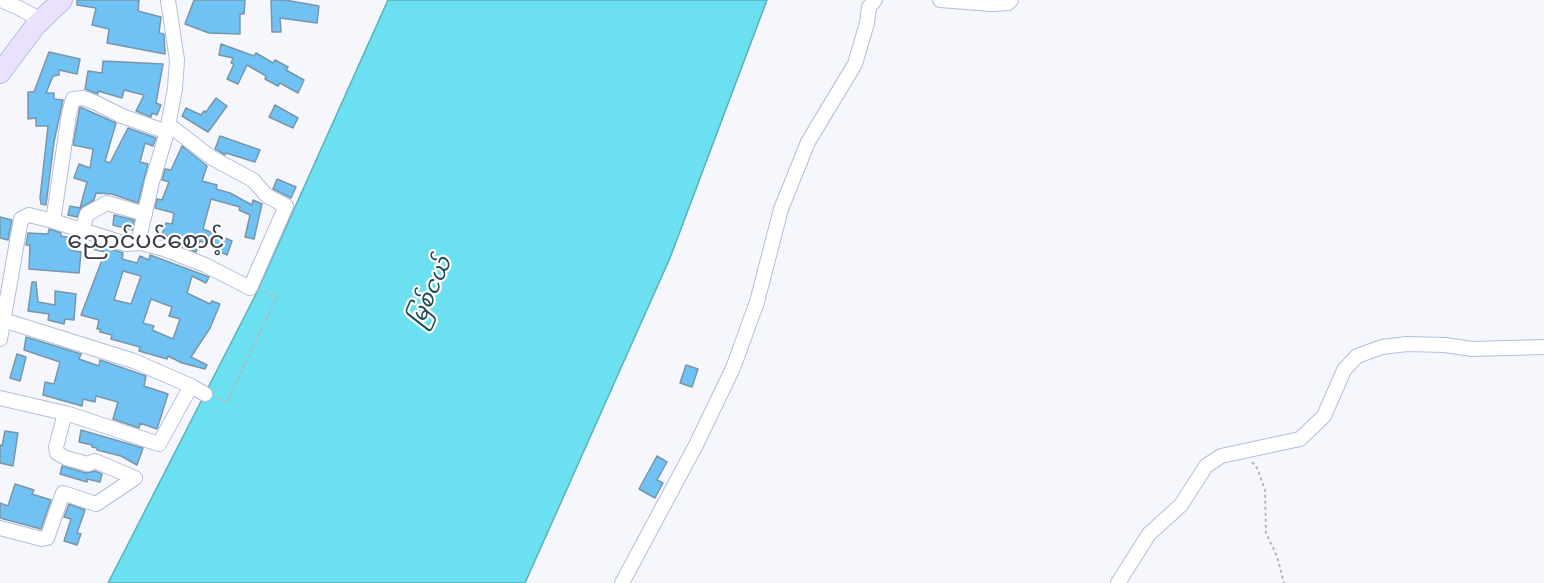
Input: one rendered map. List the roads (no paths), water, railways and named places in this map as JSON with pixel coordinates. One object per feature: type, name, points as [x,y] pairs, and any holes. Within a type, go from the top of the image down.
[{"type":"street","points":[[1,0],[41,20]]},
{"type":"street","points":[[0,73],[41,20],[62,0]]},
{"type":"street","points":[[138,243],[168,129],[177,60],[168,0]]},
{"type":"street","points":[[622,583],[696,445],[733,368],[757,302],[781,209],[808,142],[855,64],[867,23],[869,7],[875,0]]},
{"type":"street","points":[[940,0],[992,4],[1008,3],[1011,0]]},
{"type":"street","points":[[0,339],[3,311],[21,219],[29,215],[126,244],[138,243],[164,249],[191,259],[250,288],[286,206],[267,196],[253,180],[212,158],[168,129],[122,116],[83,98],[74,99],[69,114],[53,221]]},
{"type":"street","points":[[82,230],[87,214],[107,203],[145,214]]},
{"type":"street","points":[[3,311],[134,361],[205,394]]},
{"type":"street","points":[[1118,583],[1149,534],[1181,505],[1206,466],[1221,456],[1300,439],[1324,416],[1344,370],[1357,356],[1382,347],[1407,344],[1444,345],[1472,349],[1544,347]]},
{"type":"street","points":[[0,398],[65,413],[159,444],[190,386]]},
{"type":"street","points":[[0,528],[42,539],[47,538],[63,493],[96,504],[135,478],[95,461],[88,464],[57,453],[56,447],[65,413]]},
{"type":"water","name":"မြစ်ငယ်","points":[[388,0],[767,0],[670,258],[525,583],[108,583],[256,294]]},
{"type":"district","name":"ညောင်ပင်စောင့်","points":[[146,241]]}]
